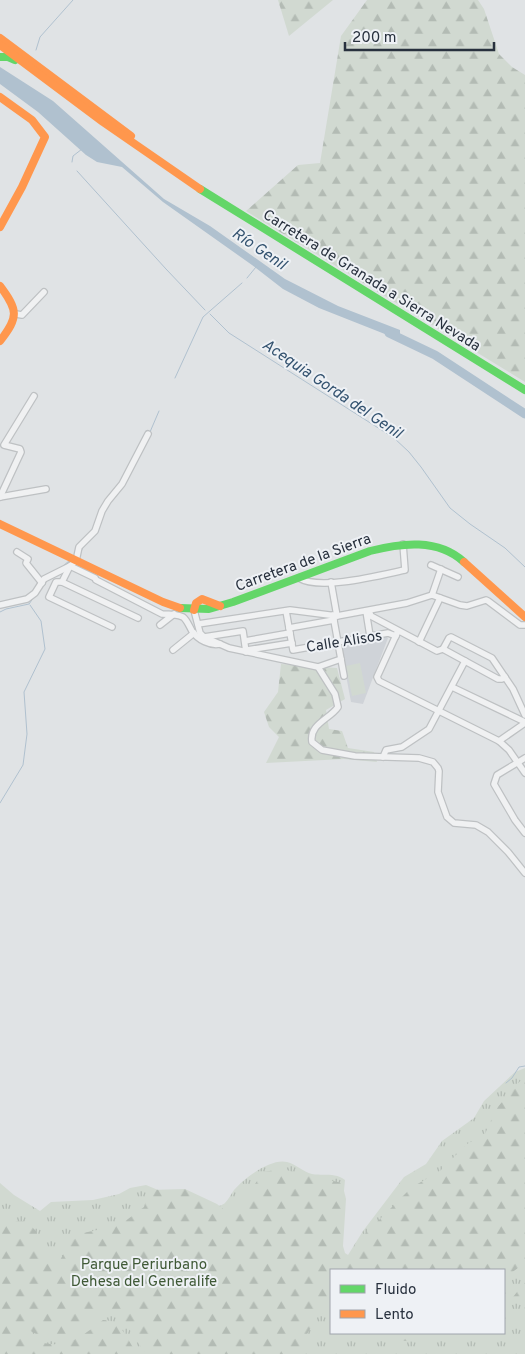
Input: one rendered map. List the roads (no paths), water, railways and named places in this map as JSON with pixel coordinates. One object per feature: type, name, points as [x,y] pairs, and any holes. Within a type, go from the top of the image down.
[{"type":"main road","points":[[0,39],[4,44],[1,52]]},
{"type":"main road","name":"Carretera de Granada a Sierra Nevada","points":[[0,39],[205,191]]},
{"type":"main road","points":[[1,52],[9,49],[46,75],[56,79]]},
{"type":"main road","name":"Carretera de Granada a Sierra Nevada","points":[[1,52],[27,66],[145,152],[241,215],[525,390]]},
{"type":"main road","points":[[0,97],[37,126],[45,137],[22,187],[0,227]]},
{"type":"main road","points":[[0,286],[15,309],[16,314],[13,326],[0,341]]},
{"type":"main road","name":"Carretera de la Sierra","points":[[0,524],[73,563],[176,608],[194,610],[220,606],[370,552],[404,544],[429,545],[450,552],[468,564],[525,617]]},
{"type":"street","points":[[16,314],[22,314],[44,292]]},
{"type":"street","points":[[0,497],[21,452],[20,449],[4,444],[34,396]]},
{"type":"street","points":[[62,582],[73,563],[79,547],[95,531],[102,511],[122,484],[148,434]]},
{"type":"street","points":[[0,497],[46,489]]},
{"type":"street","points":[[299,578],[311,583],[331,582],[354,580],[405,570],[404,544]]},
{"type":"street","points":[[17,552],[28,559],[26,563],[42,583]]},
{"type":"street","points":[[73,563],[96,579],[162,614],[174,614],[185,618],[194,633],[213,646],[220,644]]},
{"type":"street","points":[[0,605],[27,599],[35,592],[44,578],[73,563]]},
{"type":"street","points":[[431,565],[458,577]]},
{"type":"street","points":[[432,595],[441,568]]},
{"type":"street","points":[[112,627],[49,597],[56,582],[62,582],[138,618]]},
{"type":"street","points":[[331,582],[344,676]]},
{"type":"street","points":[[245,641],[290,631],[335,617],[407,603],[432,595],[452,603],[467,606],[486,600],[520,626],[525,625]]},
{"type":"street","points":[[419,642],[440,598]]},
{"type":"street","points":[[194,610],[200,632],[204,637],[220,644],[318,667],[341,659]]},
{"type":"street","points":[[198,624],[286,611],[335,617]]},
{"type":"street","points":[[286,611],[292,646]]},
{"type":"street","points":[[367,611],[370,616],[397,634],[437,651],[443,649],[451,637],[492,658],[513,689],[525,715]]},
{"type":"street","points":[[367,611],[370,636]]},
{"type":"street","points":[[160,625],[174,614]]},
{"type":"street","points":[[204,637],[243,630],[246,651]]},
{"type":"street","points":[[173,650],[194,633]]},
{"type":"street","name":"Calle Alisos","points":[[246,651],[338,642],[388,633],[397,634]]},
{"type":"street","points":[[397,634],[377,679],[499,741],[509,750],[525,773]]},
{"type":"street","points":[[443,649],[498,679],[505,677]]},
{"type":"street","points":[[383,758],[386,750],[402,747],[429,730],[465,661]]},
{"type":"street","points":[[318,667],[335,694],[338,707],[334,714],[316,726],[310,736],[312,742],[322,750],[355,756],[419,758],[436,764],[440,775],[438,786],[440,799],[447,817],[454,823],[476,825],[488,832],[525,873]]},
{"type":"street","points":[[452,687],[525,722],[499,741]]},
{"type":"street","points":[[525,758],[497,775],[494,784],[515,820],[525,833]]},
{"type":"water","points":[[0,67],[53,101],[164,199],[210,226],[285,279],[338,306],[400,330],[400,340],[319,308],[283,289],[163,202],[122,167],[97,162],[86,155],[38,112],[0,84]]},
{"type":"waterway","points":[[36,50],[40,37],[73,0]]},
{"type":"waterway","name":"Acequia Gorda del Genil","points":[[72,162],[73,156],[82,149]]},
{"type":"waterway","name":"Acequia Gorda del Genil","points":[[77,171],[205,310]]},
{"type":"waterway","points":[[247,278],[256,267]]},
{"type":"waterway","points":[[175,378],[203,317],[242,283]]},
{"type":"waterway","name":"Acequia Gorda del Genil","points":[[210,314],[229,333],[394,438],[409,452],[450,508],[505,548],[525,567]]},
{"type":"waterway","name":"Río Genil","points":[[389,333],[435,355],[525,414]]},
{"type":"waterway","points":[[150,432],[159,411]]},
{"type":"waterway","points":[[81,551],[85,544]]},
{"type":"waterway","points":[[62,567],[70,560]]},
{"type":"waterway","points":[[0,612],[29,604],[34,597]]},
{"type":"waterway","points":[[0,803],[23,765],[27,734],[24,692],[45,649],[41,621],[30,605]]},
{"type":"waterway","points":[[506,1083],[512,1078],[519,1067],[525,1066]]},
{"type":"park label","name":"Parque Periurbano Dehesa del Generalife","points":[[144,1272]]}]
